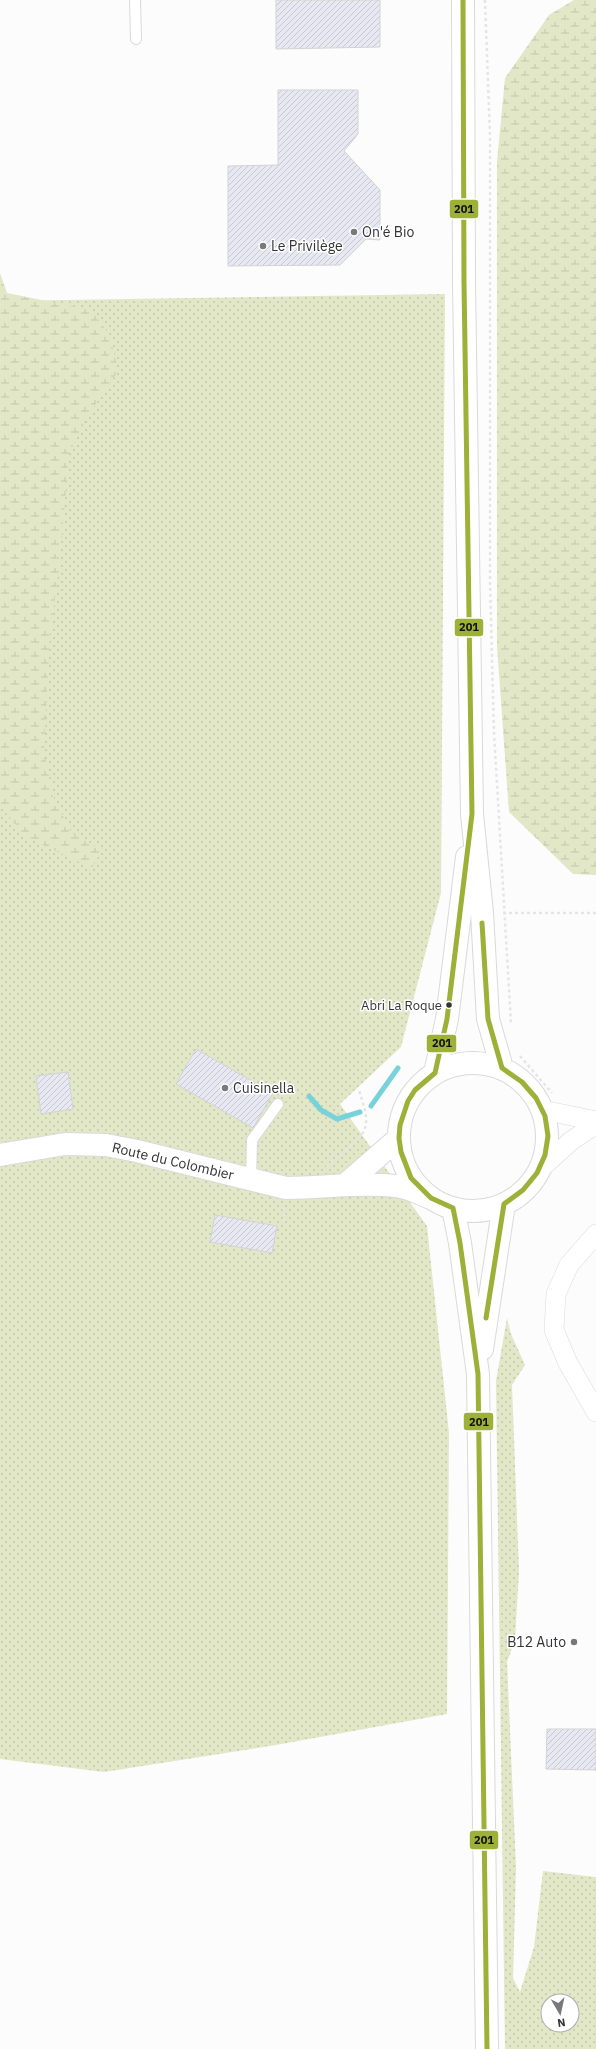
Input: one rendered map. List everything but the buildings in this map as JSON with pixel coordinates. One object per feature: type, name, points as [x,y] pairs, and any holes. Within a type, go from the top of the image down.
[{"type":"main road","points":[[463,0],[464,274],[472,814],[482,913],[488,1019],[502,1068]]},
{"type":"main road","points":[[435,1073],[447,1019],[472,814]]},
{"type":"main road","points":[[431,1198],[412,1178],[401,1152],[399,1138],[400,1125],[408,1101],[415,1090],[435,1073],[461,1064],[475,1062],[489,1064],[502,1068],[515,1075],[527,1085],[536,1097],[550,1103],[546,1154],[541,1168],[525,1189],[504,1204],[478,1374]]},
{"type":"main road","points":[[346,1184],[399,1138]]},
{"type":"main road","name":"Route du Colombier","points":[[0,1155],[65,1144],[106,1145],[137,1151],[286,1188],[311,1188],[346,1184],[398,1186],[453,1208],[478,1211],[504,1204]]},
{"type":"main road","points":[[453,1208],[460,1242],[478,1374],[486,2049]]},
{"type":"street","points":[[550,1103],[596,1123]]},
{"type":"street","points":[[541,1168],[571,1141],[596,1123]]},
{"type":"street","points":[[596,1234],[569,1265],[556,1294],[554,1330],[568,1363],[596,1412]]},
{"type":"lane","points":[[135,0],[136,39]]},
{"type":"lane","points":[[251,1180],[252,1140],[278,1104]]},
{"type":"path","points":[[485,0],[490,136],[490,582],[494,732],[511,1031]]},
{"type":"path","points":[[482,913],[596,913]]},
{"type":"path","points":[[517,1053],[550,1092],[550,1103]]},
{"type":"path","points":[[311,1188],[331,1162],[358,1141],[367,1127],[366,1113],[359,1090]]},
{"type":"green space","points":[[574,0],[596,0],[596,875],[573,874],[509,812],[497,646],[497,162],[505,78],[549,15]]},
{"type":"green space","points":[[0,273],[7,293],[91,310],[110,335],[118,371],[87,417],[69,454],[59,569],[50,634],[44,752],[53,796],[71,832],[102,850],[92,868],[26,837],[0,806]]},
{"type":"green space","points":[[445,294],[441,893],[401,1047],[340,1104],[427,1226],[449,1433],[447,1714],[276,1745],[104,1772],[0,1759],[0,301]]},
{"type":"green space","points":[[507,1318],[511,1334],[525,1365],[512,1385],[519,1571],[515,1640],[507,1662],[516,1867],[513,1978],[520,1992],[534,1947],[543,1871],[596,1877],[596,2049],[505,2049],[496,1381]]},
{"type":"waterway","points":[[371,1106],[398,1068]]},
{"type":"waterway","points":[[309,1096],[321,1110],[337,1119],[360,1112]]},
{"type":"transit line","name":"201","points":[[463,0],[464,282],[472,814],[447,1019],[435,1073],[415,1090],[408,1101],[400,1125],[399,1138],[401,1152],[411,1178],[431,1198],[453,1208],[460,1243],[478,1374],[487,2049]]},
{"type":"transit line","name":"201","points":[[482,923],[488,1019],[502,1068],[522,1082],[536,1098],[545,1116],[548,1136],[545,1155],[537,1173],[523,1190],[504,1204],[486,1318]]},
{"type":"place","name":"On'é Bio","points":[[354,232]]},
{"type":"place","name":"Le Privilège","points":[[263,246]]},
{"type":"place","name":"Abri La Roque","points":[[449,1005]]},
{"type":"place","name":"Cuisinella","points":[[225,1088]]},
{"type":"place","name":"B12 Auto","points":[[574,1642]]}]
